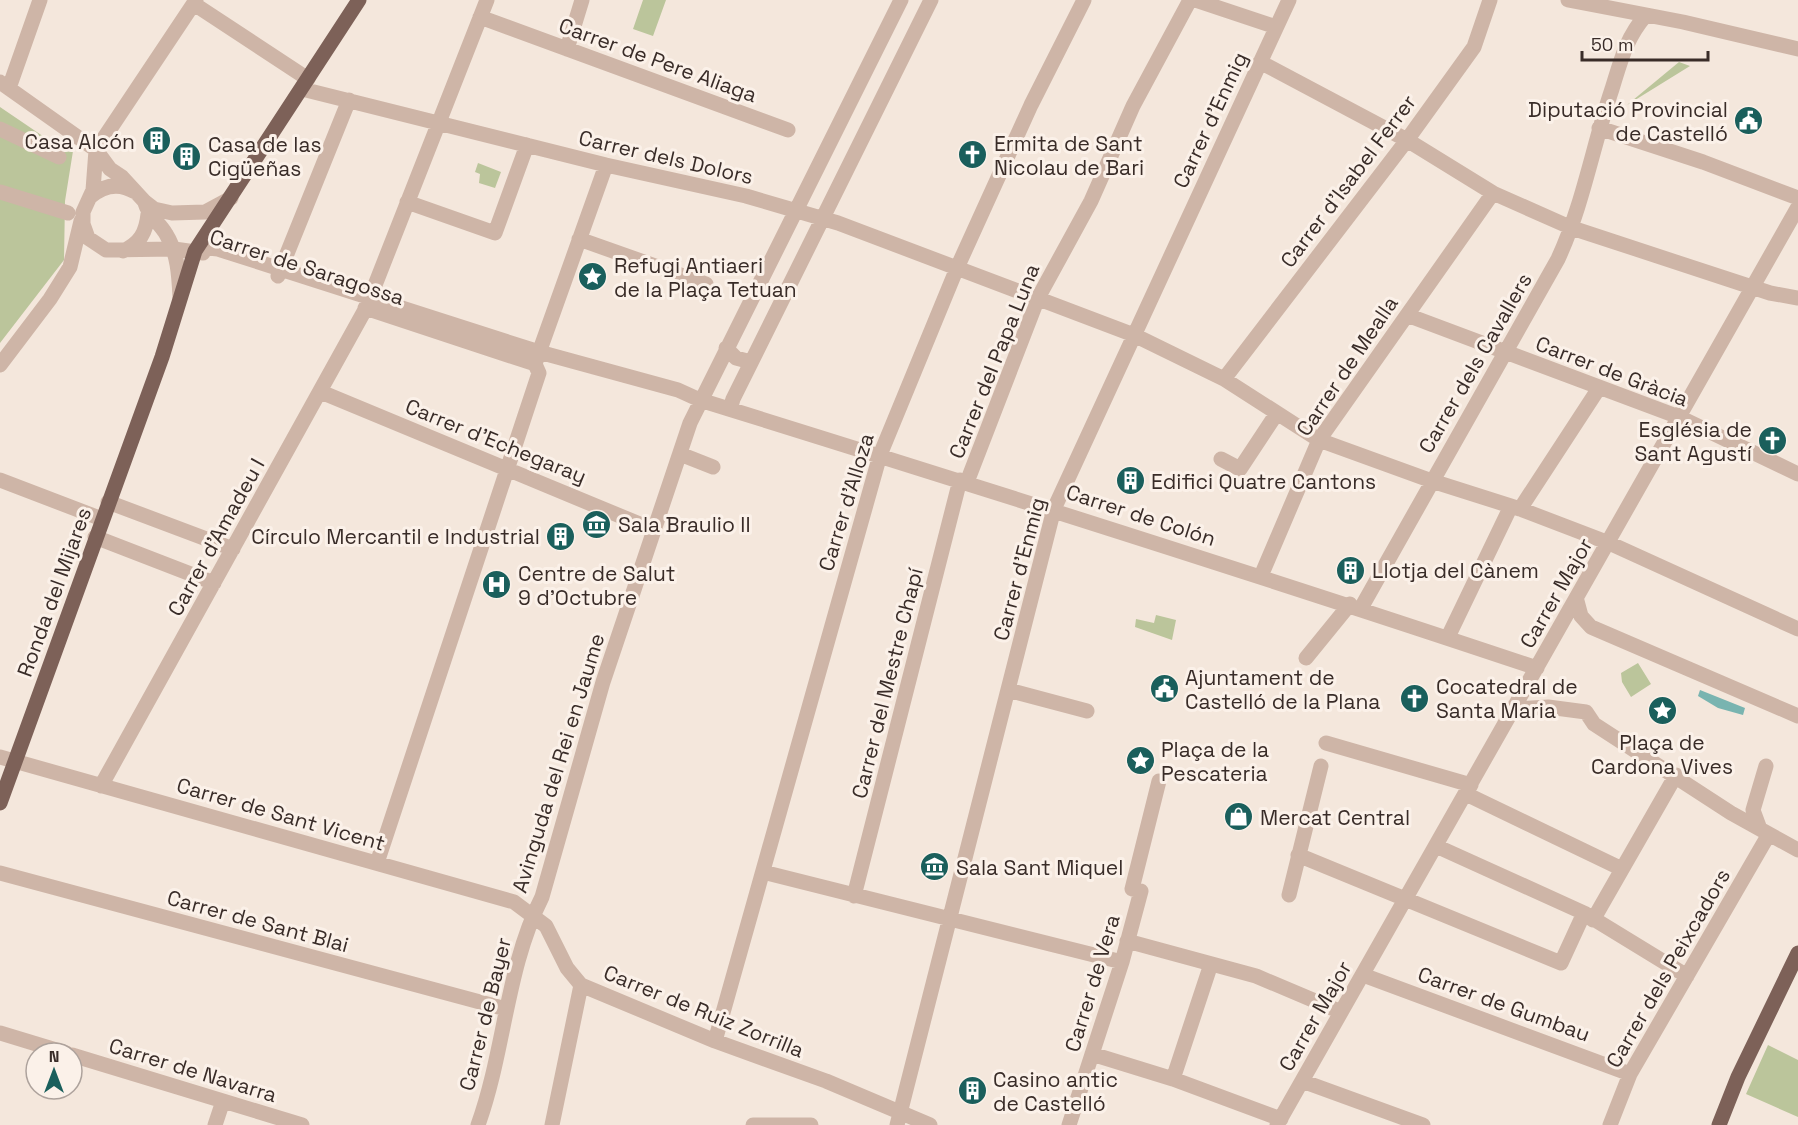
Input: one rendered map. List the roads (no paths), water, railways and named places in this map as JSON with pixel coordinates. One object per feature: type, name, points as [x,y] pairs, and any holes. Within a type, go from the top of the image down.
[{"type":"main road","name":"Ronda del Mijares","points":[[0,803],[7,759],[102,519],[180,301],[195,251],[359,0]]},
{"type":"main road","points":[[1719,1125],[1792,978],[1798,952]]},
{"type":"street","points":[[40,0],[5,85],[96,150],[110,169],[122,177],[144,204],[166,233],[174,249],[180,301]]},
{"type":"street","name":"Carrer d'Amadeu I","points":[[101,786],[321,392],[369,300],[487,0]]},
{"type":"street","points":[[567,49],[582,0]]},
{"type":"street","name":"Avinguda del Rei en Jaume","points":[[533,914],[542,897],[603,682],[700,400],[901,0]]},
{"type":"street","points":[[730,410],[751,362],[930,0]]},
{"type":"street","name":"Carrer d'Alloza","points":[[716,1041],[880,455],[957,268],[1031,105],[1084,0]]},
{"type":"street","name":"Carrer del Papa Luna","points":[[964,481],[1038,298],[1091,201],[1133,106],[1190,0]]},
{"type":"street","points":[[1195,0],[1276,27]]},
{"type":"street","name":"Carrer d'Enmig","points":[[899,1119],[1054,509],[1289,0]]},
{"type":"street","name":"Carrer d'Isabel Ferrer","points":[[1224,379],[1407,140],[1474,47],[1490,0]]},
{"type":"street","points":[[1568,0],[1646,15],[1798,50]]},
{"type":"street","points":[[90,197],[96,150],[195,2],[305,84]]},
{"type":"street","name":"Carrer dels Cavallers","points":[[1306,658],[1355,606],[1432,481],[1503,352],[1558,259],[1572,228],[1599,128],[1629,35],[1646,15]]},
{"type":"street","name":"Carrer de Pere Aliaga","points":[[480,17],[788,130]]},
{"type":"street","points":[[1260,62],[1407,140],[1493,193],[1572,228],[1770,293],[1798,298]]},
{"type":"street","name":"Carrer dels Dolors","points":[[305,84],[349,100],[606,165],[746,196],[796,212]]},
{"type":"street","points":[[281,271],[349,100]]},
{"type":"street","points":[[1599,128],[1704,162],[1798,198]]},
{"type":"street","points":[[0,129],[59,157]]},
{"type":"street","points":[[407,202],[495,233],[526,145]]},
{"type":"street","points":[[377,863],[507,469],[538,359],[606,165]]},
{"type":"street","points":[[0,365],[50,299],[70,267],[75,212],[90,197],[108,186],[129,188],[144,204],[154,209],[191,214],[205,212],[231,198]]},
{"type":"street","points":[[0,192],[75,212],[96,246],[106,250],[123,251],[144,235],[144,204]]},
{"type":"street","name":"Carrer de Mealla","points":[[1261,576],[1319,440],[1493,193]]},
{"type":"street","name":"Carrer Major","points":[[1279,1122],[1577,601],[1798,207]]},
{"type":"street","points":[[796,212],[822,217],[1134,335],[1224,379],[1319,440],[1432,481],[1516,508],[1609,543],[1798,629]]},
{"type":"street","name":"Carrer de Saragossa","points":[[208,231],[229,246],[281,271]]},
{"type":"street","points":[[579,239],[706,284]]},
{"type":"street","name":"Carrer de Saragossa","points":[[123,251],[174,249],[195,251],[281,271],[538,359],[678,390],[700,400]]},
{"type":"street","name":"Carrer de Gràcia","points":[[1407,315],[1679,417],[1798,474]]},
{"type":"street","points":[[726,348],[736,358],[751,362]]},
{"type":"street","points":[[1448,637],[1516,508],[1599,388]]},
{"type":"street","name":"Carrer d'Echegaray","points":[[321,392],[654,530]]},
{"type":"street","name":"Carrer de Colón","points":[[700,400],[1054,509],[1355,606],[1537,668]]},
{"type":"street","points":[[1221,459],[1240,469],[1277,413]]},
{"type":"street","points":[[680,454],[714,467]]},
{"type":"street","points":[[0,480],[102,519]]},
{"type":"street","name":"Carrer del Mestre Chapí","points":[[854,896],[964,481]]},
{"type":"street","points":[[108,502],[233,549]]},
{"type":"street","points":[[95,537],[214,583]]},
{"type":"street","points":[[1577,601],[1581,616],[1591,627],[1798,714]]},
{"type":"street","points":[[1008,690],[1087,711]]},
{"type":"street","points":[[1514,709],[1548,707],[1586,712],[1594,724],[1676,775],[1731,813],[1798,850]]},
{"type":"street","points":[[1326,743],[1468,789],[1622,869]]},
{"type":"street","name":"Carrer de Sant Vicent","points":[[7,759],[514,902],[533,914]]},
{"type":"street","points":[[1288,895],[1321,766]]},
{"type":"street","points":[[1765,832],[1753,810],[1766,766]]},
{"type":"street","points":[[1299,855],[1561,963],[1589,916],[1622,869],[1676,775]]},
{"type":"street","name":"Carrer de Vera","points":[[1069,1125],[1122,962],[1141,891],[1132,889],[1159,781]]},
{"type":"street","name":"Carrer dels Peixcadors","points":[[1610,1125],[1630,1074],[1688,976],[1765,832]]},
{"type":"street","points":[[1436,846],[1589,916],[1688,976]]},
{"type":"street","points":[[763,872],[1122,962]]},
{"type":"street","name":"Carrer de Sant Blai","points":[[0,873],[506,1009]]},
{"type":"street","name":"Carrer de Ruiz Zorrilla","points":[[533,914],[546,926],[563,962],[581,985],[716,1041],[826,1081],[899,1119],[930,1125]]},
{"type":"street","name":"Carrer de Bayer","points":[[478,1125],[514,973],[533,914]]},
{"type":"street","points":[[1127,941],[1256,976],[1341,1012]]},
{"type":"street","points":[[1173,1079],[1211,964]]},
{"type":"street","name":"Carrer de Gumbau","points":[[1363,975],[1630,1074]]},
{"type":"street","points":[[552,1125],[581,985]]},
{"type":"street","points":[[0,1033],[26,1041]]},
{"type":"street","points":[[1092,1054],[1173,1079],[1279,1122]]},
{"type":"street","name":"Carrer de Navarra","points":[[84,1059],[302,1125]]},
{"type":"street","points":[[1302,1081],[1423,1125]]},
{"type":"street","points":[[215,1125],[223,1101]]},
{"type":"street","points":[[753,1125],[811,1125]]},
{"type":"water","points":[[1700,690],[1745,708],[1743,715],[1718,708],[1698,696]]},
{"type":"place","name":"Diputació Provincial de Castelló","points":[[1749,121]]},
{"type":"place","name":"Casa Alcón","points":[[156,141]]},
{"type":"place","name":"Ermita de Sant Nicolau de Bari","points":[[973,155]]},
{"type":"place","name":"Casa de las Cigüeñas","points":[[187,156]]},
{"type":"place","name":"Refugi Antiaeri de la Plaça Tetuan","points":[[593,277]]},
{"type":"place","name":"Església de Sant Agustí","points":[[1773,441]]},
{"type":"place","name":"Edifici Quatre Cantons","points":[[1130,481]]},
{"type":"place","name":"Sala Braulio II","points":[[597,524]]},
{"type":"place","name":"Círculo Mercantil e Industrial","points":[[561,536]]},
{"type":"place","name":"Llotja del Cànem","points":[[1351,570]]},
{"type":"place","name":"Centre de Salut 9 d'Octubre","points":[[497,585]]},
{"type":"place","name":"Ajuntament de Castelló de la Plana","points":[[1164,689]]},
{"type":"place","name":"Cocatedral de Santa Maria","points":[[1415,698]]},
{"type":"place","name":"Plaça de Cardona Vives","points":[[1662,711]]},
{"type":"place","name":"Plaça de la Pescateria","points":[[1140,761]]},
{"type":"place","name":"Mercat Central","points":[[1239,817]]},
{"type":"place","name":"Sala Sant Miquel","points":[[935,867]]},
{"type":"place","name":"Casino antic de Castelló","points":[[972,1091]]}]
